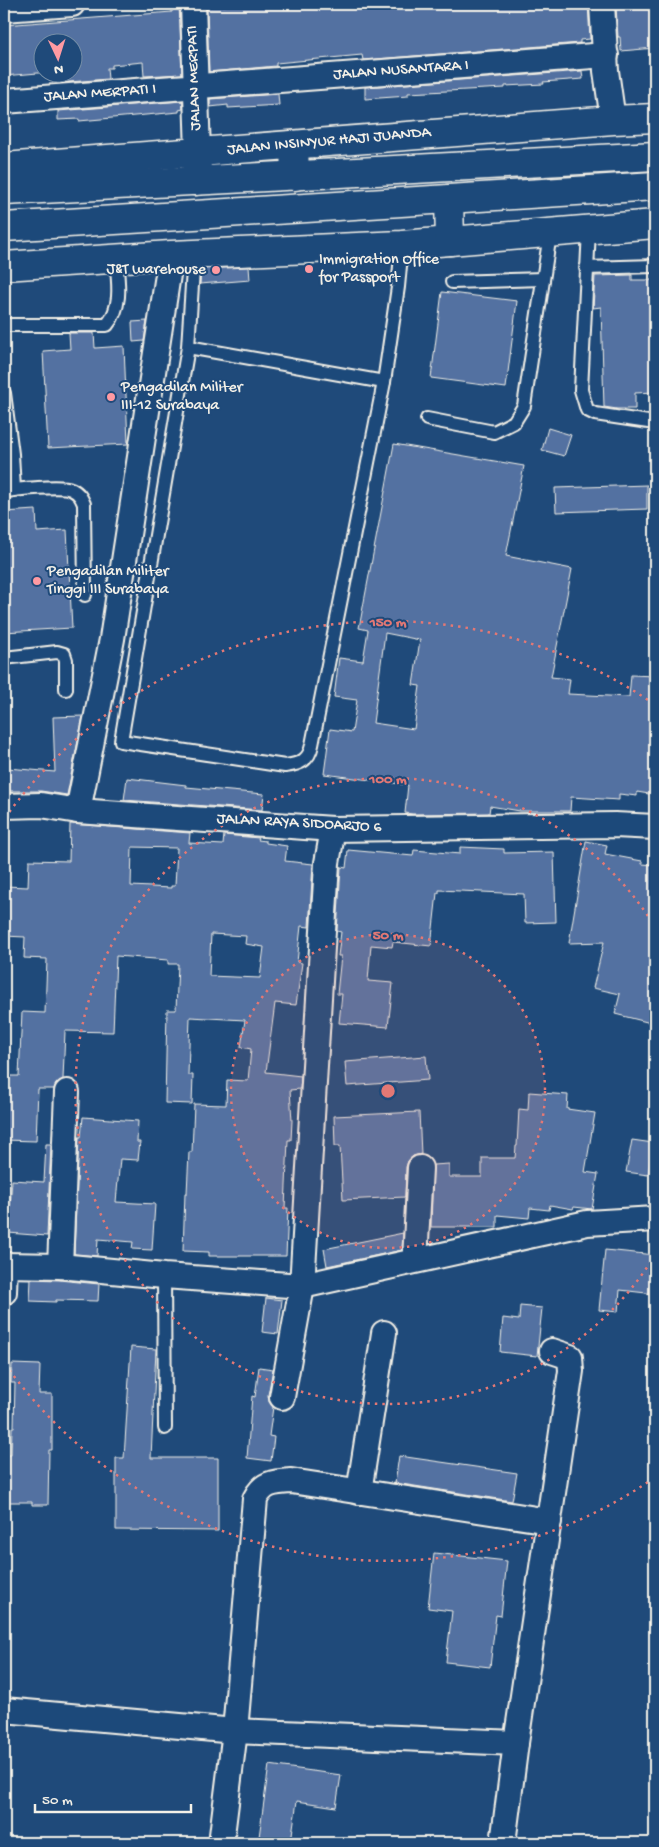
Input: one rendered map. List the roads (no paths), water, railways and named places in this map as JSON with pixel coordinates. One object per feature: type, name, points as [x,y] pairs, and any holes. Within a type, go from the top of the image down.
[{"type":"main road","name":"JALAN INSINYUR HAJI JUANDA","points":[[4,167],[655,118]]},
{"type":"main road","points":[[294,145],[294,176]]},
{"type":"main road","points":[[196,181],[198,153]]},
{"type":"main road","name":"JALAN INSINYUR HAJI JUANDA","points":[[4,191],[655,156]]},
{"type":"main road","points":[[612,159],[616,188]]},
{"type":"main road","points":[[4,226],[655,186]]},
{"type":"main road","points":[[449,199],[450,241]]},
{"type":"main road","points":[[4,266],[182,254],[402,245],[655,224]]},
{"type":"street","points":[[4,9],[72,4]]},
{"type":"street","name":"JALAN MERPATI","points":[[193,4],[198,153]]},
{"type":"street","points":[[602,4],[612,120]]},
{"type":"street","name":"JALAN NUSANTARA I","points":[[195,87],[606,55]]},
{"type":"street","name":"JALAN MERPATI I","points":[[4,101],[195,87]]},
{"type":"street","points":[[78,811],[112,640],[182,254]]},
{"type":"street","name":"JALAN RAYA SIDOARJO 6","points":[[4,806],[41,805],[78,811],[333,829],[615,825],[655,827]]},
{"type":"street","points":[[282,1397],[302,1286],[327,863],[333,829]]},
{"type":"street","points":[[60,1266],[68,1092]]},
{"type":"street","points":[[415,1260],[420,1168]]},
{"type":"street","points":[[4,1292],[5,1265],[60,1266],[302,1286],[587,1223],[655,1219]]},
{"type":"street","points":[[359,1492],[384,1333]]},
{"type":"street","points":[[503,1843],[571,1371],[570,1357],[552,1351]]},
{"type":"street","points":[[221,1843],[235,1731],[255,1499],[260,1490],[273,1482],[291,1481],[549,1521]]},
{"type":"street","points":[[4,1710],[235,1731],[516,1743]]},
{"type":"lane","points":[[589,230],[580,390],[588,410],[595,414],[655,422]]},
{"type":"lane","points":[[427,419],[494,432],[514,422],[524,406],[550,234]]},
{"type":"lane","points":[[182,254],[188,347],[121,741],[285,766],[298,764],[310,755],[384,382],[398,287],[402,245]]},
{"type":"lane","points":[[4,325],[107,325],[114,316],[118,304],[116,259]]},
{"type":"lane","points":[[586,268],[655,266]]},
{"type":"lane","points":[[452,282],[543,278]]},
{"type":"lane","points":[[188,347],[384,382]]},
{"type":"lane","points":[[4,393],[12,454],[9,491],[70,488],[80,495],[84,504],[85,595]]},
{"type":"lane","points":[[4,658],[57,652],[64,654],[66,660],[66,689]]},
{"type":"lane","points":[[164,1276],[165,1428]]},
{"type":"place","name":"Immigration Office for Passport","points":[[309,269]]},
{"type":"place","name":"J&T warehouse","points":[[216,270]]},
{"type":"place","name":"Pengadilan Militer III-12 Surabaya","points":[[111,397]]},
{"type":"place","name":"Pengadilan Militer Tinggi III Surabaya","points":[[37,581]]}]
